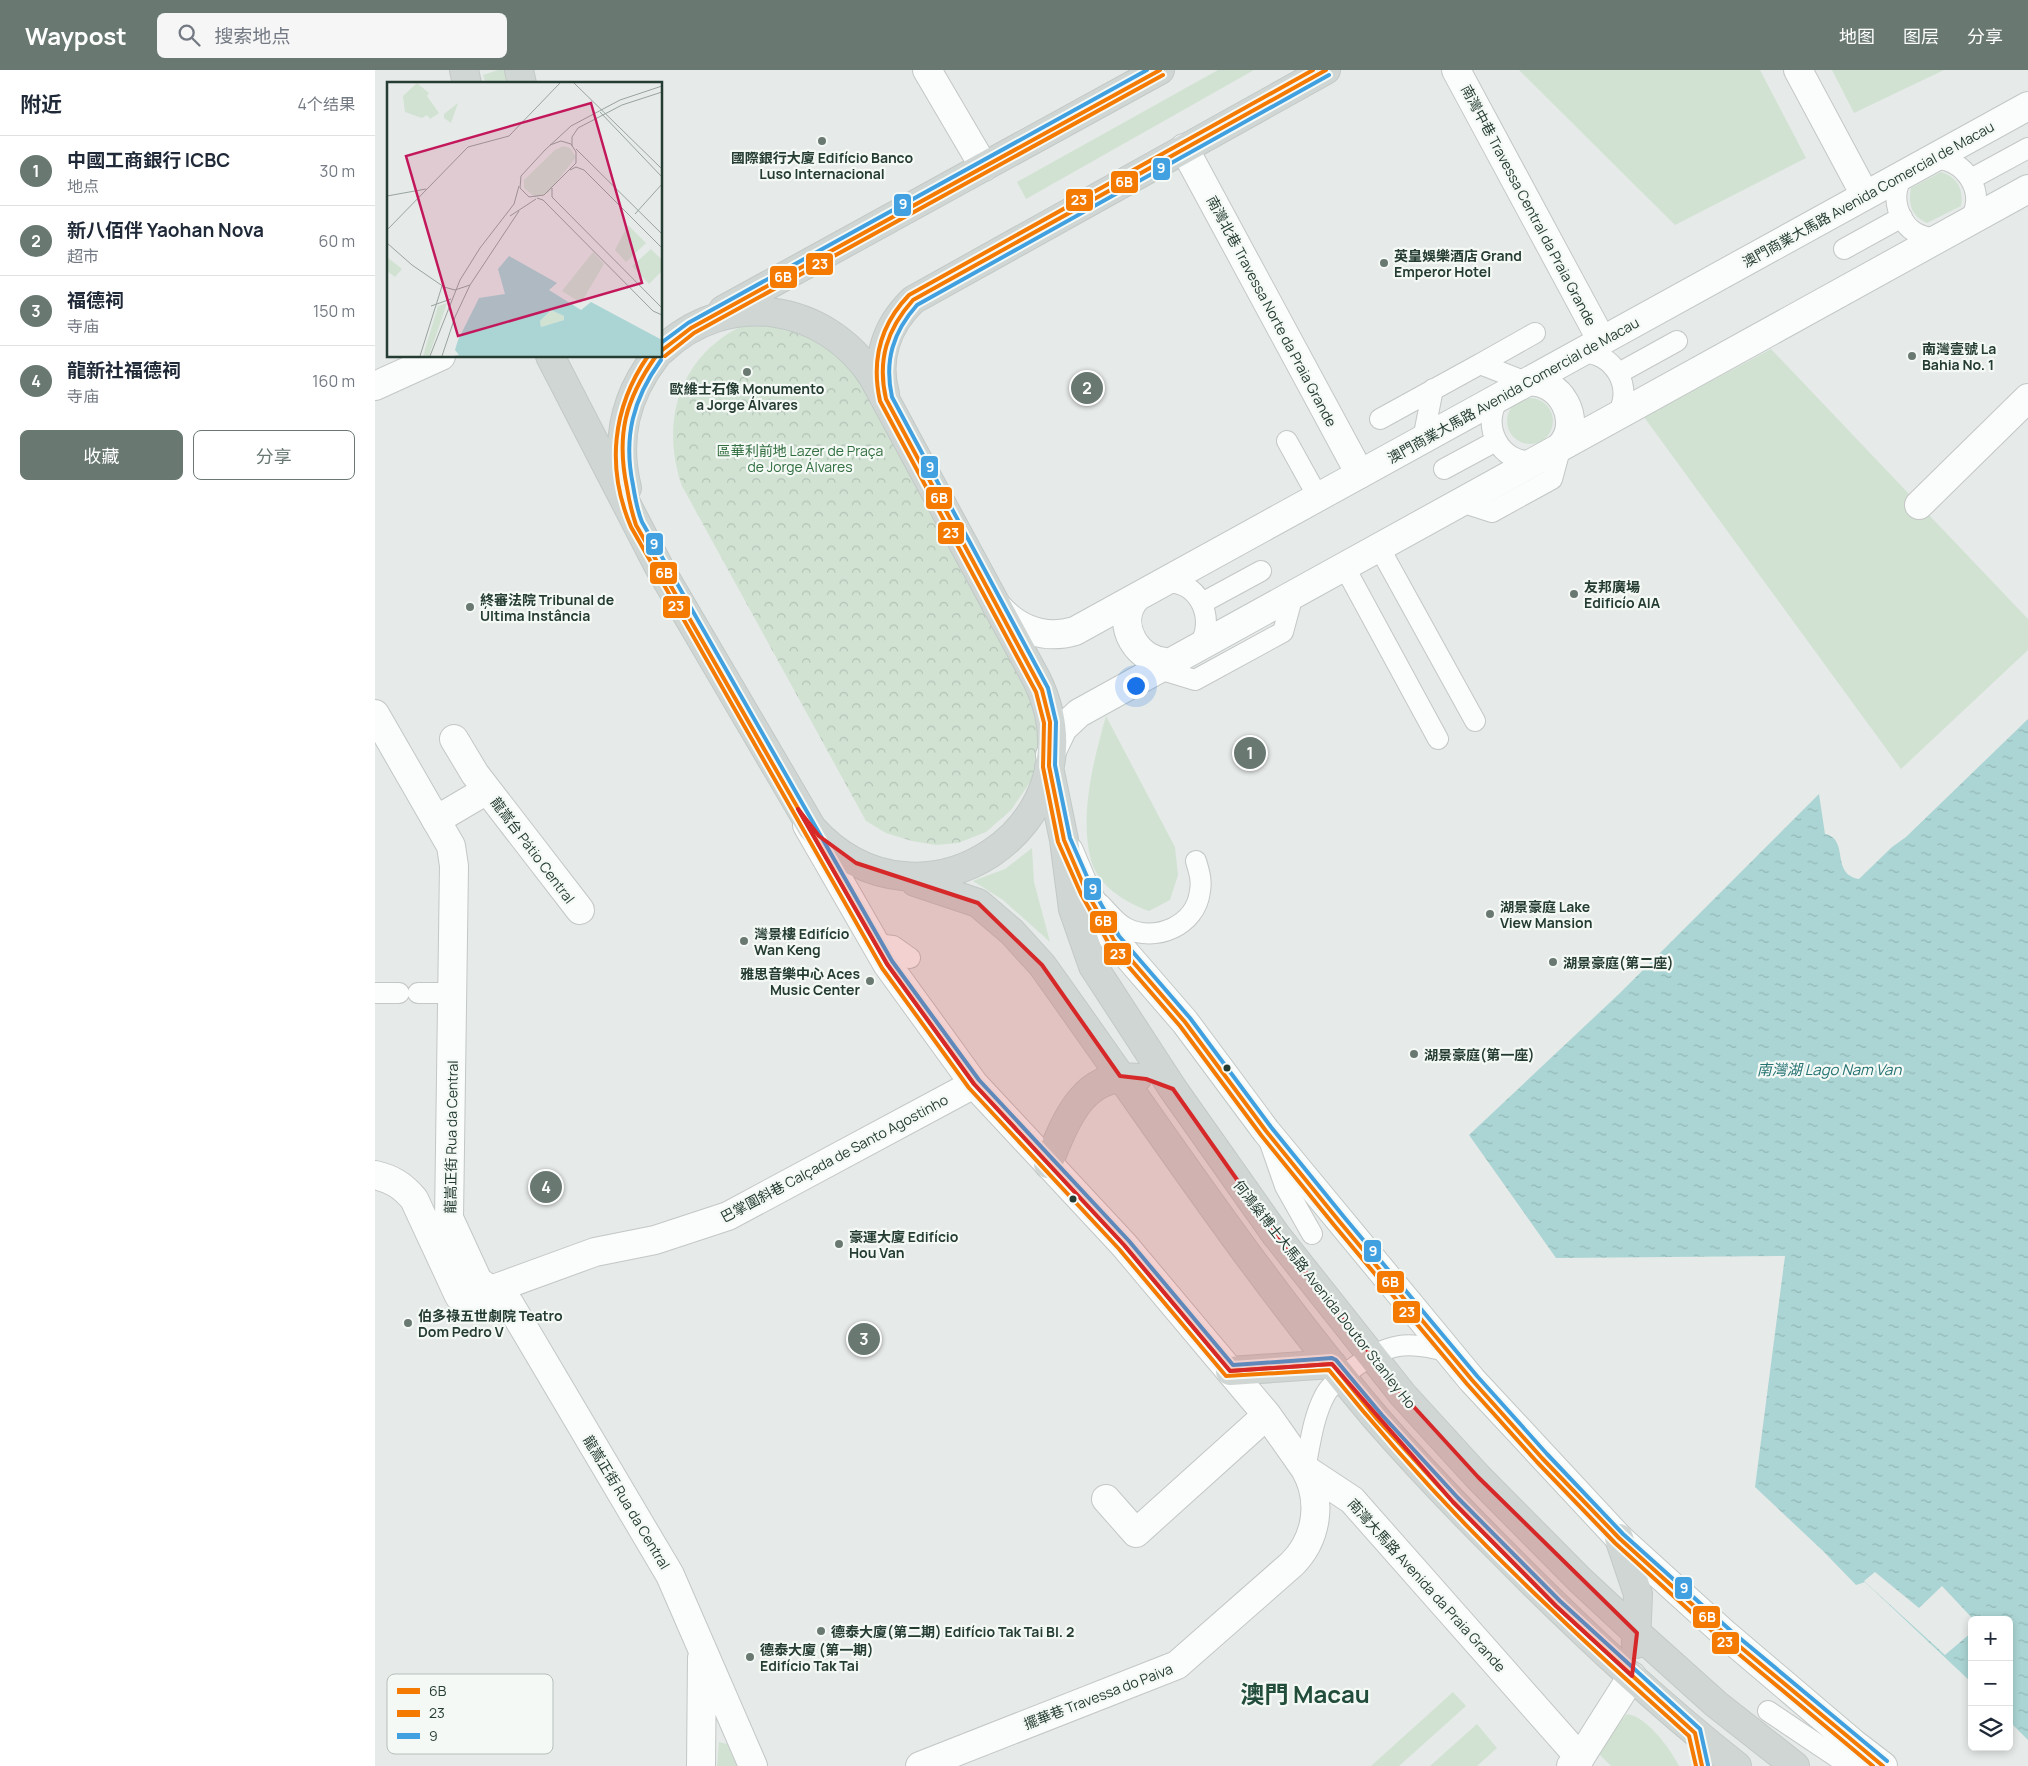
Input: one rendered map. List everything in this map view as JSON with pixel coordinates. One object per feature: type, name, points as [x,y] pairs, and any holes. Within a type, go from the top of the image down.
[{"type":"main road","points":[[663,349],[691,328],[1160,70]]},
{"type":"main road","points":[[893,413],[883,384],[883,355],[895,322],[913,300],[1326,70]]},
{"type":"main road","points":[[663,330],[691,328],[721,316],[754,311],[787,314],[808,321],[836,337],[853,351],[873,377],[1042,690],[1050,722],[1050,760],[1043,787],[1028,816],[1014,834],[997,850],[972,864],[945,874],[911,877],[888,874]]},
{"type":"main road","name":"南灣大馬路 Avenida da Praia Grande","points":[[551,358],[659,567],[799,809]]},
{"type":"main road","points":[[634,518],[623,474],[622,428],[628,406],[637,385],[655,358]]},
{"type":"main road","name":"何鴻燊博士大馬路 Avenida Doutor Stanley Ho","points":[[1050,760],[1064,840],[1073,909],[1093,966],[1173,1089],[1276,1235],[1403,1395],[1478,1477],[1580,1580],[1637,1633],[1715,1704],[1795,1766]]},
{"type":"main road","points":[[799,809],[819,836],[837,851],[856,863],[978,903],[1012,932],[1041,965],[1205,1198],[1377,1419],[1453,1502],[1556,1606],[1695,1733],[1737,1766]]},
{"type":"main road","points":[[1048,1164],[1069,1113],[1089,1091],[1120,1076],[1146,1079],[1173,1089]]},
{"type":"main road","points":[[1230,1371],[1337,1370]]},
{"type":"main road","points":[[1619,1538],[1638,1594],[1637,1633],[1632,1676]]},
{"type":"main road","points":[[1695,1733],[1702,1766]]},
{"type":"street","points":[[927,70],[984,167]]},
{"type":"street","name":"南灣中巷 Travessa Central da Praia Grande","points":[[1456,70],[1590,347]]},
{"type":"street","points":[[1798,70],[1865,196]]},
{"type":"street","name":"澳門商業大馬路 Avenida Comercial de Macau","points":[[997,606],[1022,628],[1054,635],[1075,631],[2028,106]]},
{"type":"street","name":"南灣北巷 Travessa Norte da Praia Grande","points":[[1184,148],[1360,474]]},
{"type":"street","points":[[1050,760],[1063,728],[1079,713],[2028,189]]},
{"type":"street","points":[[375,386],[437,358]]},
{"type":"street","points":[[1526,382],[1545,384],[1557,392],[1566,402],[1570,415],[1570,429],[1561,446]]},
{"type":"street","points":[[1919,505],[2028,398]]},
{"type":"street","points":[[1137,597],[1129,612],[1127,624],[1135,647],[1144,655],[1165,665]]},
{"type":"street","name":"龍嵩正街 Rua da Central","points":[[375,714],[451,846],[455,866],[449,1218],[478,1281],[509,1303],[671,1575],[753,1766]]},
{"type":"street","name":"龍嵩台 Pátio Central","points":[[454,738],[487,790],[580,910]]},
{"type":"street","name":"龍嵩台 Pátio Central","points":[[436,820],[487,790]]},
{"type":"street","name":"南灣大馬路 Avenida da Praia Grande","points":[[799,809],[887,964],[974,1084],[1124,1245],[1267,1415],[1305,1469],[1352,1500],[1576,1762]]},
{"type":"street","points":[[1064,840],[1086,891],[1114,940],[1185,1022],[1266,1132],[1448,1352],[1542,1458],[1619,1538],[1726,1635],[1853,1744],[1883,1766]]},
{"type":"street","name":"巴掌圍斜巷 Calçada de Santo Agostinho","points":[[375,1175],[390,1178],[404,1187],[413,1199],[463,1299],[476,1302],[499,1287],[595,1252],[655,1240],[728,1216],[974,1084]]},
{"type":"street","points":[[1106,1499],[1136,1533],[1267,1415]]},
{"type":"street","name":"擺華巷 Travessa do Paiva","points":[[919,1766],[1177,1665],[1292,1564],[1304,1549],[1312,1532],[1316,1506],[1312,1487],[1305,1469]]},
{"type":"street","points":[[701,1766],[702,1649]]},
{"type":"street","points":[[1576,1762],[1632,1676]]},
{"type":"lane","points":[[1971,179],[2028,148]]},
{"type":"lane","points":[[1931,159],[1951,161],[1963,168],[1971,179],[1975,192],[1975,206],[1967,222]]},
{"type":"lane","points":[[1906,173],[1897,188],[1896,200],[1901,217],[1913,231],[1924,237],[1939,238]]},
{"type":"lane","points":[[1845,249],[1901,217]]},
{"type":"lane","points":[[1380,419],[1535,333]]},
{"type":"lane","points":[[1619,373],[1677,341]]},
{"type":"lane","points":[[1590,347],[1598,355],[1610,362],[1619,373],[1623,386],[1623,400],[1615,417]]},
{"type":"lane","points":[[1480,364],[1526,382]]},
{"type":"lane","points":[[1423,439],[1433,389]]},
{"type":"lane","points":[[1500,396],[1492,411],[1491,424],[1496,441],[1508,454],[1519,460],[1535,461]]},
{"type":"lane","points":[[1287,441],[1318,497]]},
{"type":"lane","points":[[1444,469],[1496,441]]},
{"type":"lane","points":[[1461,502],[1492,512],[1552,479],[1561,446]]},
{"type":"lane","points":[[1379,547],[1475,721]]},
{"type":"lane","points":[[1344,566],[1438,739]]},
{"type":"lane","points":[[1202,603],[1261,570]]},
{"type":"lane","points":[[1163,583],[1182,585],[1194,592],[1202,603],[1207,616],[1206,630],[1198,647]]},
{"type":"lane","points":[[1165,665],[1195,680],[1283,632],[1293,595]]},
{"type":"lane","points":[[1086,891],[1125,927],[1141,933],[1157,934],[1172,929],[1185,920],[1195,907],[1200,892],[1201,876],[1196,861]]},
{"type":"lane","points":[[875,944],[893,946],[910,958]]},
{"type":"lane","points":[[375,993],[453,993]]},
{"type":"lane","points":[[1266,1132],[1285,1186],[1312,1234]]},
{"type":"lane","points":[[1305,1469],[1314,1424],[1325,1394],[1337,1370],[1391,1346],[1405,1344],[1423,1345],[1448,1352]]},
{"type":"lane","points":[[1768,1711],[1850,1766]]},
{"type":"highlighted area","points":[[798,809],[819,836],[856,863],[978,903],[1042,965],[1120,1076],[1146,1079],[1173,1089],[1276,1235],[1403,1395],[1478,1477],[1637,1633],[1632,1676],[1556,1606],[1453,1502],[1332,1364],[1230,1371],[1124,1245],[974,1084],[887,964]]},
{"type":"green space","points":[[504,70],[507,82],[485,82],[483,75]]},
{"type":"green space","points":[[1218,70],[1254,70],[1026,199],[1017,182]]},
{"type":"green space","points":[[1519,70],[1760,70],[1806,158],[1675,225]]},
{"type":"green space","points":[[1832,70],[1944,70],[1854,113]]},
{"type":"green space","points":[[1941,172],[1947,174],[1958,184],[1962,200],[1961,206],[1927,223],[1917,217],[1912,209],[1910,199],[1911,188]]},
{"type":"green space","name":"區華利前地 Lazer de Praça de Jorge Álvares","points":[[761,320],[795,323],[898,393],[1036,656],[1046,683],[1035,775],[1011,810],[986,832],[958,843],[936,845],[912,841],[886,833],[866,821],[682,486],[673,443],[678,401],[685,381],[696,363],[711,347],[740,327]]},
{"type":"green space","points":[[1771,349],[2028,619],[2028,650],[1901,769],[1644,417]]},
{"type":"green space","points":[[1526,398],[1534,398],[1543,402],[1549,408],[1553,421],[1549,434],[1543,440],[1534,444],[1526,444],[1517,440],[1511,434],[1507,425],[1507,417],[1511,408],[1517,402]]},
{"type":"green space","points":[[1106,716],[1175,847],[1178,875],[1170,900],[1149,911],[1122,898],[1106,885],[1100,878],[1091,860],[1088,843],[1087,806],[1089,787]]},
{"type":"green space","points":[[1032,848],[1034,882],[1050,942],[1003,900],[973,881],[1005,869]]},
{"type":"green space","points":[[1453,1692],[1466,1706],[1399,1766],[1371,1766]]},
{"type":"green space","points":[[1627,1714],[1635,1716],[1657,1734],[1679,1766],[1611,1766],[1595,1750]]},
{"type":"green space","points":[[1477,1724],[1497,1748],[1477,1766],[1430,1766]]},
{"type":"green space","points":[[719,1742],[727,1744],[737,1766],[717,1766]]},
{"type":"water","name":"南灣湖 Lago Nam Van","points":[[2028,719],[2028,1740],[2013,1725],[2013,1616],[1968,1616],[1968,1679],[1865,1582],[1856,1585],[1755,1487],[1785,1256],[1556,1258],[1469,1135],[1620,993],[1819,794],[1825,834],[1837,842],[1842,864],[1850,876],[1859,879],[1892,847],[1906,837]]},
{"type":"pier","points":[[1875,1572],[1919,1608],[1942,1586],[1970,1616],[1968,1616],[1968,1635],[1945,1655],[1864,1581]]},
{"type":"transit line","name":"9","points":[[663,342],[688,323],[1147,70]]},
{"type":"transit line","name":"6B","points":[[663,349],[691,328],[1160,70]]},
{"type":"transit line","name":"23","points":[[1313,70],[909,295],[891,318],[880,344],[877,371],[880,401],[1036,692],[1044,723],[1043,767],[1058,842],[1081,894],[1109,944],[1180,1026],[1261,1135],[1334,1225],[1467,1384],[1537,1462],[1615,1543],[1722,1640],[1873,1766]]},
{"type":"transit line","name":"6B","points":[[1326,70],[913,300],[897,322],[886,346],[883,371],[886,399],[1042,690],[1050,722],[1049,766],[1064,840],[1086,891],[1114,940],[1185,1022],[1266,1131],[1339,1221],[1472,1380],[1542,1458],[1619,1538],[1726,1635],[1883,1766]]},
{"type":"transit line","name":"23","points":[[665,356],[694,333],[1163,75]]},
{"type":"transit line","name":"9","points":[[1329,75],[917,305],[896,336],[892,348],[889,371],[892,397],[1048,688],[1056,722],[1055,765],[1070,838],[1092,888],[1119,936],[1190,1018],[1271,1127],[1344,1217],[1477,1376],[1547,1454],[1623,1534],[1730,1630],[1887,1761]]},
{"type":"transit line","name":"23","points":[[647,358],[627,396],[620,417],[617,439],[618,483],[631,527],[882,968],[969,1088],[1119,1249],[1226,1376],[1329,1370],[1409,1464],[1494,1554],[1586,1643],[1689,1736],[1696,1766]]},
{"type":"transit line","name":"6B","points":[[655,358],[645,372],[630,403],[623,435],[624,469],[636,525],[887,964],[974,1084],[1124,1245],[1230,1371],[1332,1364],[1377,1419],[1453,1502],[1556,1606],[1695,1733],[1702,1766]]},
{"type":"transit line","name":"9","points":[[661,360],[643,389],[637,404],[630,435],[630,467],[636,504],[642,522],[892,961],[979,1080],[1129,1241],[1233,1365],[1332,1358],[1336,1360],[1382,1415],[1458,1498],[1560,1601],[1700,1729],[1708,1765]]},
{"type":"place","name":"國際銀行大廈 Edifício Banco Luso Internacional","points":[[822,141]]},
{"type":"place","name":"英皇娛樂酒店 Grand Emperor Hotel","points":[[1384,263]]},
{"type":"place","name":"南灣壹號 La Bahia No. 1","points":[[1912,356]]},
{"type":"place","name":"歐維士石像 Monumento a Jorge Álvares","points":[[747,372]]},
{"type":"place","name":"新八佰伴 Yaohan Nova","points":[[1087,388]]},
{"type":"place","name":"友邦廣場 Edificío AIA","points":[[1574,594]]},
{"type":"place","name":"終審法院 Tribunal de Última Instância","points":[[470,607]]},
{"type":"place","name":"中國工商銀行 ICBC","points":[[1250,753]]},
{"type":"place","name":"湖景豪庭 Lake View Mansion","points":[[1490,914]]},
{"type":"place","name":"灣景樓 Edifício Wan Keng","points":[[744,941]]},
{"type":"place","name":"湖景豪庭(第二座)","points":[[1553,962]]},
{"type":"place","name":"雅思音樂中心 Aces Music Center","points":[[870,981]]},
{"type":"place","name":"湖景豪庭(第一座)","points":[[1414,1054]]},
{"type":"place","name":"龍新社福德祠","points":[[546,1187]]},
{"type":"place","name":"豪運大廈 Edifício Hou Van","points":[[839,1244]]},
{"type":"place","name":"伯多祿五世劇院 Teatro Dom Pedro V","points":[[408,1323]]},
{"type":"place","name":"福德祠","points":[[864,1339]]},
{"type":"place","name":"德泰大廈(第二期) Edifício Tak Tai Bl. 2","points":[[821,1631]]},
{"type":"place","name":"德泰大廈 (第一期) Edifício Tak Tai","points":[[750,1657]]},
{"type":"district","name":"澳門 Macau","points":[[1305,1693]]}]
